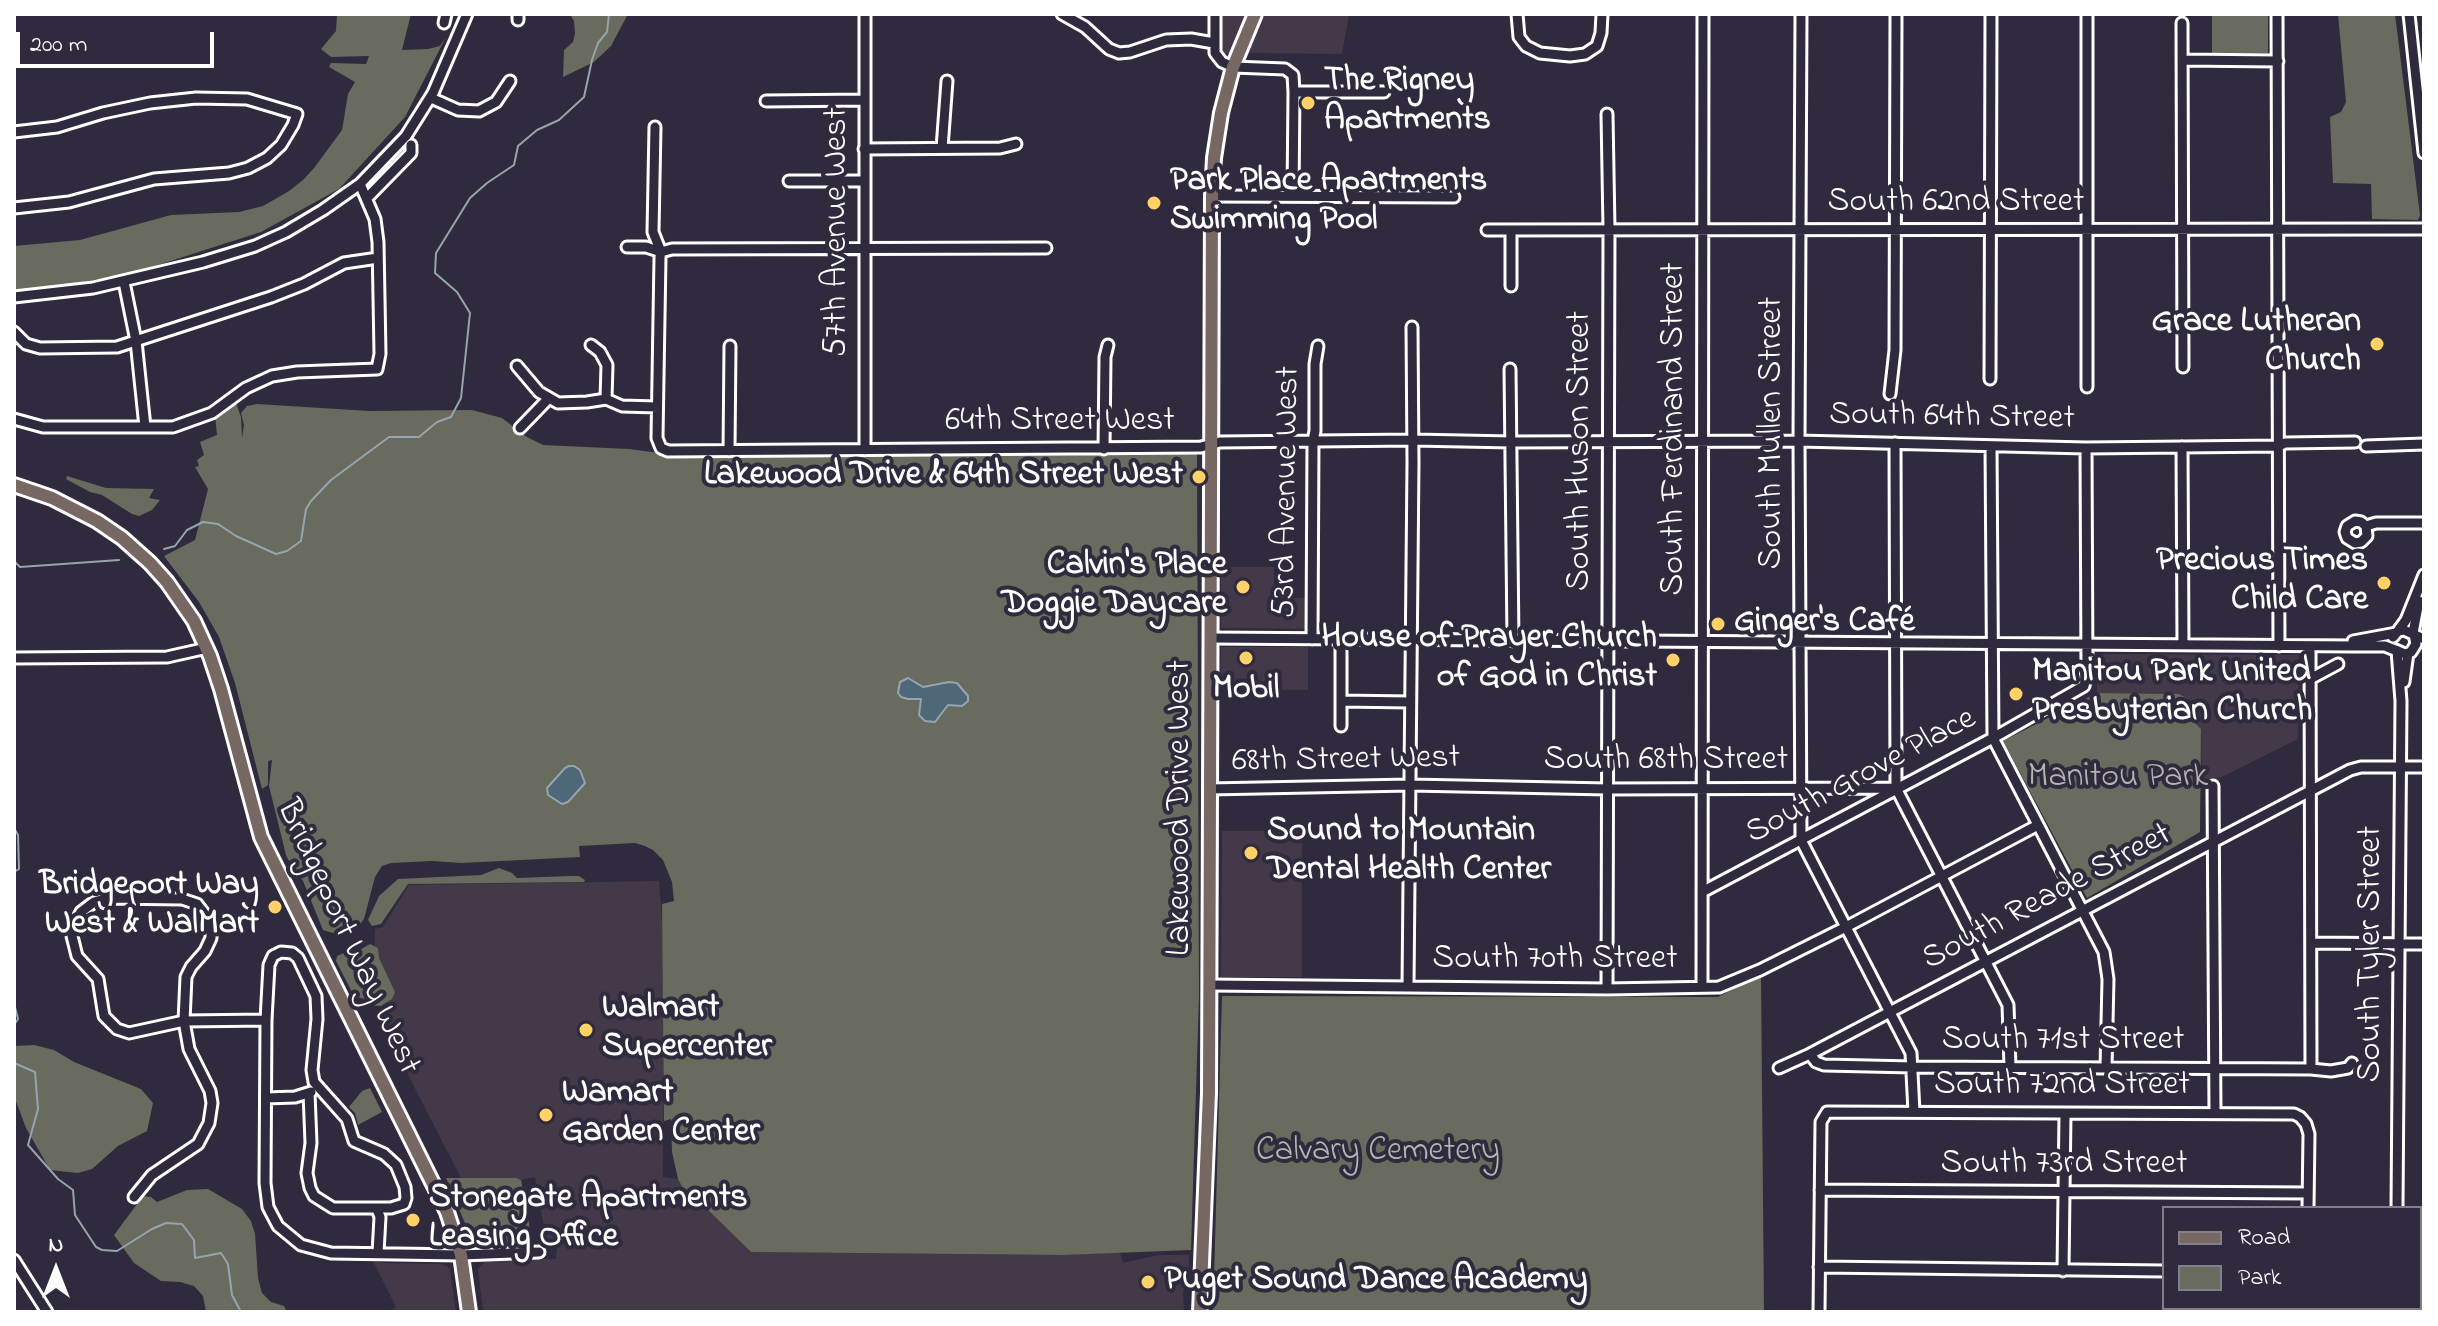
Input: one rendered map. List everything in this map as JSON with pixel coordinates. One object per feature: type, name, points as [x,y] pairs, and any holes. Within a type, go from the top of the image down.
[{"type":"main road","name":"Lakewood Drive West","points":[[1200,1312],[1209,1093],[1212,196],[1216,139],[1233,67],[1255,14]]},
{"type":"main road","name":"Bridgeport Way West","points":[[14,485],[79,511],[122,538],[150,563],[183,603],[207,648],[221,689],[255,818],[268,854],[443,1202],[461,1255],[469,1312]]},
{"type":"street","points":[[14,297],[124,282],[203,262],[255,246],[323,210],[360,184],[397,147],[431,98],[467,14]]},
{"type":"street","name":"57th Avenue West","points":[[865,14],[865,450]]},
{"type":"street","points":[[1062,14],[1085,27],[1103,45],[1119,53],[1166,40],[1191,39],[1214,43]]},
{"type":"street","points":[[1215,14],[1217,58],[1233,67],[1285,69],[1293,75],[1293,196]]},
{"type":"street","points":[[1517,14],[1519,37],[1526,46],[1540,53],[1570,56],[1585,54],[1597,46],[1602,14]]},
{"type":"street","name":"South Ferdinand Street","points":[[1702,987],[1703,14]]},
{"type":"street","name":"South Mullen Street","points":[[1801,14],[1801,840],[1911,1053],[1914,1112]]},
{"type":"street","points":[[1890,394],[1895,350],[1896,14]]},
{"type":"street","points":[[1990,379],[1991,14]]},
{"type":"street","points":[[2087,14],[2087,387]]},
{"type":"street","points":[[2277,14],[2279,646]]},
{"type":"street","points":[[2409,14],[2424,153]]},
{"type":"street","points":[[2182,23],[2183,367]]},
{"type":"street","points":[[2182,60],[2278,61]]},
{"type":"street","points":[[431,98],[458,110],[479,111],[496,102],[510,81]]},
{"type":"street","points":[[942,148],[947,81]]},
{"type":"street","points":[[1294,92],[1384,92]]},
{"type":"street","points":[[14,132],[57,127],[139,105],[196,98],[247,99],[297,114],[281,145],[267,158],[248,168],[229,173],[154,179],[69,202],[14,208]]},
{"type":"street","points":[[766,101],[865,100]]},
{"type":"street","name":"South Huson Street","points":[[1607,114],[1607,989]]},
{"type":"street","points":[[517,366],[531,384],[549,398],[562,403],[606,399],[622,406],[657,407],[661,252],[653,232],[655,127]]},
{"type":"street","points":[[864,149],[1000,148],[1016,144]]},
{"type":"street","points":[[367,198],[411,153],[411,145]]},
{"type":"street","points":[[789,181],[864,181]]},
{"type":"street","points":[[14,419],[43,427],[173,427],[200,419],[221,408],[253,383],[272,376],[297,372],[376,370],[380,354],[375,219],[360,184]]},
{"type":"street","points":[[1212,196],[1454,197]]},
{"type":"street","name":"South 62nd Street","points":[[1487,230],[2424,229]]},
{"type":"street","points":[[1511,230],[1511,286]]},
{"type":"street","points":[[627,247],[646,247],[661,252],[672,249],[1046,248]]},
{"type":"street","points":[[14,332],[30,346],[51,349],[117,347],[271,297],[344,263],[378,258]]},
{"type":"street","points":[[124,282],[136,341],[145,427]]},
{"type":"street","points":[[1408,986],[1412,327]]},
{"type":"street","points":[[591,345],[600,352],[607,365],[606,399]]},
{"type":"street","points":[[1104,449],[1105,357],[1108,345]]},
{"type":"street","points":[[729,451],[730,346]]},
{"type":"street","name":"53rd Avenue West","points":[[1312,639],[1313,441],[1318,346]]},
{"type":"street","points":[[1510,369],[1513,641]]},
{"type":"street","points":[[520,428],[549,398]]},
{"type":"street","name":"64th Street West","points":[[657,407],[657,438],[661,448],[668,451],[1104,449],[1201,447],[1220,442],[1452,441]]},
{"type":"street","name":"South 64th Street","points":[[1452,441],[1799,441],[2086,448],[2355,442]]},
{"type":"street","points":[[1895,443],[1896,788],[2008,1005],[2010,1067]]},
{"type":"street","points":[[2366,446],[2424,444]]},
{"type":"street","points":[[1991,446],[1993,738],[2084,911],[2106,960],[2106,1068]]},
{"type":"street","points":[[2182,447],[2183,645]]},
{"type":"street","points":[[2086,448],[2087,645]]},
{"type":"street","points":[[2366,526],[2376,523],[2424,523]]},
{"type":"street","points":[[1210,638],[2385,646],[2396,651],[2415,650],[2413,634],[2424,578]]},
{"type":"street","points":[[2396,651],[2392,641],[2406,620],[2424,578]]},
{"type":"street","points":[[2310,646],[2380,638],[2407,630],[2424,639]]},
{"type":"street","points":[[1341,639],[1341,726]]},
{"type":"street","name":"South Grove Place","points":[[1702,892],[2080,690],[2086,683],[2087,645]]},
{"type":"street","points":[[2310,646],[2311,1069]]},
{"type":"street","points":[[14,658],[167,657],[207,648]]},
{"type":"street","name":"South Tyler Street","points":[[2401,701],[2415,650]]},
{"type":"street","name":"South Tyler Street","points":[[2396,651],[2401,701],[2397,1206]]},
{"type":"street","points":[[2310,679],[2338,664]]},
{"type":"street","points":[[1341,701],[1410,702]]},
{"type":"street","name":"South Reade Street","points":[[1810,1054],[2214,840],[2357,768],[2424,767]]},
{"type":"street","name":"68th Street West","points":[[1209,789],[1483,786]]},
{"type":"street","name":"South 68th Street","points":[[1483,786],[1896,788]]},
{"type":"street","points":[[2213,786],[2215,1113]]},
{"type":"street","name":"South 70th Street","points":[[1210,985],[1607,989],[1725,985],[1846,927],[2038,825]]},
{"type":"street","points":[[134,1197],[152,1175],[198,1144],[209,1123],[211,1094],[189,1049],[184,1021],[187,975],[211,938],[210,922],[202,909],[190,901],[171,898],[108,898],[86,907],[75,923],[73,943],[79,959],[98,979],[107,1021],[121,1031],[134,1033],[184,1021],[266,1020]]},
{"type":"street","points":[[2311,943],[2424,944]]},
{"type":"street","points":[[313,1090],[345,1116],[353,1140],[390,1158],[404,1182],[405,1203],[377,1211],[333,1208],[323,1203],[311,1190],[307,1173],[311,1143],[316,993],[299,960],[285,952],[274,955],[269,965],[265,1183],[272,1217],[286,1234],[309,1248],[331,1253],[461,1255],[539,1252]]},
{"type":"street","points":[[1779,1068],[1810,1054]]},
{"type":"street","name":"South 71st Street","points":[[1810,1054],[1816,1062],[1824,1065],[1913,1067],[2339,1071],[2352,1063]]},
{"type":"street","points":[[266,1098],[290,1097],[313,1090]]},
{"type":"street","name":"South 72nd Street","points":[[1820,1190],[1821,1122],[1827,1112],[2215,1113],[2294,1114],[2300,1117],[2309,1134],[2308,1193]]},
{"type":"street","points":[[2063,1271],[2065,1114]]},
{"type":"street","points":[[1819,1312],[1820,1190]]},
{"type":"street","name":"South 73rd Street","points":[[1820,1190],[2308,1193]]},
{"type":"street","points":[[2308,1193],[2308,1206]]},
{"type":"street","points":[[377,1211],[380,1217],[378,1253]]},
{"type":"street","points":[[14,1260],[47,1312]]},
{"type":"street","points":[[1819,1267],[2162,1271]]},
{"type":"shaded area","points":[[1219,14],[1245,14],[1229,53],[1225,55],[1218,50]]},
{"type":"shaded area","points":[[1265,14],[1349,14],[1342,54],[1249,53]]},
{"type":"shaded area","points":[[1221,567],[1274,567],[1274,597],[1305,598],[1305,629],[1221,628]]},
{"type":"shaded area","points":[[1221,647],[1308,647],[1308,690],[1220,689]]},
{"type":"shaded area","points":[[2097,654],[2299,655],[2298,739],[2218,779],[2202,779],[2201,729],[2193,721],[2184,696],[2097,693]]},
{"type":"shaded area","points":[[1222,831],[1302,831],[1302,977],[1221,977]]},
{"type":"shaded area","points":[[659,881],[664,945],[663,1177],[678,1179],[688,1198],[706,1208],[751,1252],[1063,1255],[1120,1252],[1123,1263],[1159,1255],[1189,1255],[1189,1272],[1183,1294],[1184,1312],[483,1312],[478,1269],[486,1260],[556,1259],[557,1243],[546,1238],[535,1177],[521,1180],[461,1178],[390,1040],[386,981],[374,960],[375,929],[383,927],[409,885]]},
{"type":"shaded area","points":[[373,1261],[447,1266],[456,1312],[389,1312],[396,1307]]},
{"type":"green space","points":[[337,14],[411,14],[402,50],[440,46],[446,37],[405,117],[339,189],[261,232],[133,273],[59,286],[14,290],[14,246],[80,240],[171,215],[239,212],[263,206],[303,180],[342,130],[348,94],[355,82],[329,67],[331,63],[366,64],[369,56],[331,57],[321,49],[336,31]]},
{"type":"green space","points":[[570,14],[628,14],[611,46],[594,62],[563,77],[564,50],[573,42],[575,33]]},
{"type":"green space","points":[[2212,14],[2268,14],[2268,53],[2212,53]]},
{"type":"green space","points":[[2338,14],[2395,14],[2420,215],[2418,220],[2372,219],[2371,184],[2333,183],[2330,117],[2341,112],[2346,102]]},
{"type":"green space","points":[[235,400],[241,417],[242,438],[244,425],[241,413],[247,406],[257,404],[369,411],[472,410],[502,418],[543,445],[629,449],[672,456],[1197,453],[1199,996],[1191,1250],[1063,1255],[751,1252],[706,1208],[688,1198],[678,1179],[672,1152],[671,1119],[664,1121],[662,904],[674,901],[672,882],[663,860],[645,846],[635,843],[579,846],[580,857],[391,863],[382,866],[375,877],[364,919],[357,928],[333,933],[323,930],[303,881],[286,855],[269,786],[272,760],[268,761],[268,785],[262,789],[235,683],[219,637],[199,602],[164,556],[195,540],[208,489],[195,467],[199,466],[197,460],[204,455],[200,442],[217,435],[215,415]]},
{"type":"green space","points":[[67,476],[106,488],[154,489],[149,498],[160,500],[152,510],[139,516],[66,479]]},
{"type":"green space","name":"Manitou Park","points":[[2097,693],[2179,694],[2187,698],[2193,721],[2201,729],[2200,832],[2087,898],[2003,741]]},
{"type":"green space","points":[[499,868],[517,878],[579,876],[585,880],[408,884],[381,924],[372,926],[368,920],[379,896],[398,879],[481,875]]},
{"type":"green space","points":[[370,944],[378,948],[379,958],[395,992],[392,999],[381,1006],[367,1005],[365,999],[354,996],[336,961],[337,956],[346,952],[344,948],[352,945],[356,952]]},
{"type":"green space","name":"Calvary Cemetery","points":[[1761,975],[1764,1312],[1213,1312],[1222,996],[1718,997]]},
{"type":"green space","points":[[34,1045],[54,1050],[74,1062],[141,1089],[153,1103],[147,1131],[118,1146],[92,1169],[78,1173],[50,1170],[26,1128],[14,1096],[14,1046]]},
{"type":"green space","points":[[370,1088],[382,1112],[358,1125],[355,1113],[349,1107],[362,1091]]},
{"type":"green space","points":[[446,1178],[521,1180],[531,1240],[525,1245],[479,1245],[470,1228],[467,1228]]},
{"type":"green space","points":[[208,1189],[242,1209],[251,1221],[262,1293],[271,1302],[284,1306],[287,1312],[206,1312],[203,1296],[194,1286],[161,1281],[134,1263],[114,1235],[143,1196],[157,1202],[187,1190]]},
{"type":"water","points":[[908,678],[923,687],[957,683],[968,696],[968,701],[962,706],[948,705],[935,722],[925,721],[919,715],[921,699],[908,699],[898,693],[900,682]]},
{"type":"water","points":[[569,766],[580,770],[585,783],[568,802],[562,804],[548,795],[547,788]]},
{"type":"waterway","points":[[164,549],[175,546],[187,530],[203,522],[218,524],[276,554],[287,551],[301,541],[306,509],[331,480],[389,437],[419,437],[437,422],[451,417],[461,398],[470,313],[457,292],[435,273],[436,253],[470,198],[514,165],[518,146],[537,130],[559,120],[584,97],[598,43],[607,32],[609,14]]},
{"type":"waterway","points":[[14,561],[20,567],[119,560]]},
{"type":"waterway","points":[[14,828],[18,835],[19,869],[14,872]]},
{"type":"waterway","points":[[14,1003],[18,1019],[14,1025]]},
{"type":"waterway","points":[[14,1063],[35,1072],[38,1109],[28,1145],[58,1179],[73,1190],[75,1215],[96,1247],[117,1251],[166,1223],[182,1224],[194,1240],[195,1258],[221,1253],[228,1264],[232,1295],[241,1312]]},
{"type":"place","name":"The Rigney Apartments","points":[[1308,103]]},
{"type":"place","name":"Park Place Apartments Swimming Pool","points":[[1154,203]]},
{"type":"place","name":"Grace Lutheran Church","points":[[2377,344]]},
{"type":"place","name":"Lakewood Drive & 64th Street West","points":[[1199,477]]},
{"type":"place","name":"Precious Times Child Care","points":[[2384,583]]},
{"type":"place","name":"Calvin's Place Doggie Daycare","points":[[1243,587]]},
{"type":"place","name":"Ginger's Café","points":[[1718,624]]},
{"type":"place","name":"Mobil","points":[[1246,658]]},
{"type":"place","name":"House of Prayer Church of God in Christ","points":[[1673,660]]},
{"type":"place","name":"Manitou Park United Presbyterian Church","points":[[2016,694]]},
{"type":"place","name":"Sound to Mountain Dental Health Center","points":[[1251,853]]},
{"type":"place","name":"Bridgeport Way West & WalMart","points":[[275,907]]},
{"type":"place","name":"Walmart Supercenter","points":[[586,1030]]},
{"type":"place","name":"Wamart Garden Center","points":[[546,1115]]},
{"type":"place","name":"Stonegate Apartments Leasing Office","points":[[413,1220]]},
{"type":"place","name":"Puget Sound Dance Academy","points":[[1148,1282]]}]
